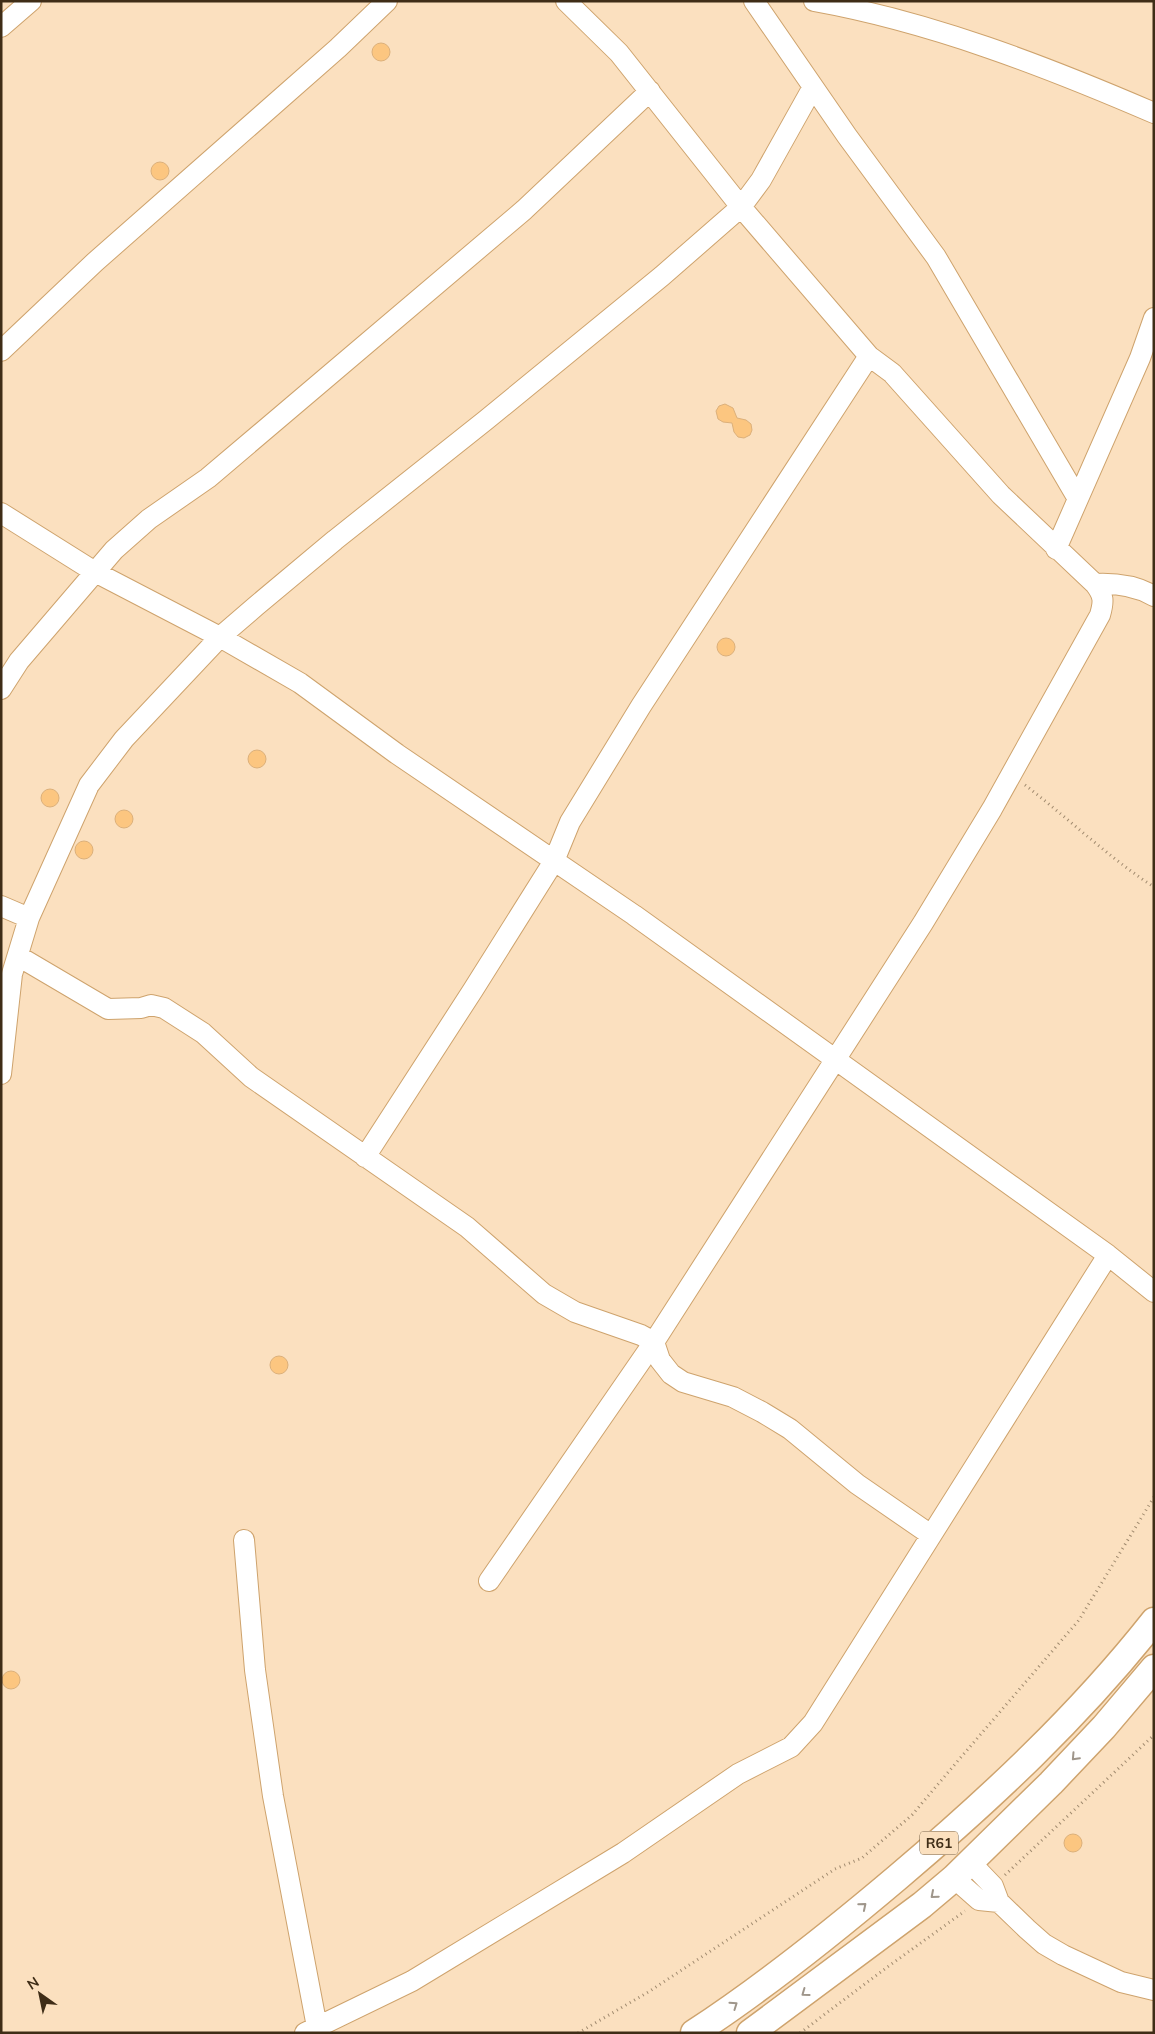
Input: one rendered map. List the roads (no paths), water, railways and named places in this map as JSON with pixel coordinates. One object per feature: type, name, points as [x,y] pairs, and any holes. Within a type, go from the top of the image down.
[{"type":"main road","points":[[964,1822],[990,1787],[1095,1673],[1154,1600]]},
{"type":"main road","name":"R61","points":[[694,2033],[830,1935],[964,1822],[1075,1711],[1154,1621]]},
{"type":"main road","name":"R61","points":[[750,2033],[914,1911],[962,1870],[1051,1783],[1104,1727],[1154,1668]]},
{"type":"main road","points":[[1104,1727],[1154,1683]]},
{"type":"street","points":[[1,27],[31,1]]},
{"type":"street","points":[[1,351],[95,262],[338,48],[387,1]]},
{"type":"street","points":[[489,1582],[654,1342],[923,923],[1011,774],[1100,615],[1104,601],[1102,593],[1094,584],[1001,495],[892,373],[869,356],[741,208],[619,54],[566,1]]},
{"type":"street","points":[[754,1],[813,87],[936,257],[1078,499]]},
{"type":"street","points":[[814,1],[933,30],[1090,85],[1154,113]]},
{"type":"street","points":[[1,1074],[12,974],[29,918],[89,785],[124,739],[220,637],[335,540],[616,314],[741,208],[761,180],[813,87]]},
{"type":"street","points":[[1,689],[19,661],[129,534],[208,478],[524,210],[650,91]]},
{"type":"street","points":[[1056,548],[1140,358],[1154,318]]},
{"type":"street","points":[[364,1157],[473,990],[554,861],[570,822],[640,706],[869,356]]},
{"type":"street","points":[[1,513],[95,572],[220,637],[300,683],[397,754],[634,915],[1108,1255],[1154,1292]]},
{"type":"street","points":[[1094,584],[1112,583],[1125,585],[1154,596]]},
{"type":"street","points":[[1,906],[29,918]]},
{"type":"street","points":[[18,956],[108,1009],[141,1008],[151,1005],[164,1008],[203,1033],[251,1077],[467,1227],[544,1294],[575,1312],[641,1334],[654,1342],[660,1360],[671,1374],[683,1382],[733,1397],[790,1429],[857,1484],[931,1535]]},
{"type":"street","points":[[244,1540],[254,1670],[311,2030],[412,1981],[623,1853],[738,1774],[791,1747],[812,1724],[1108,1255]]},
{"type":"street","points":[[962,1870],[1044,1944],[1121,1982],[1154,1990]]}]
